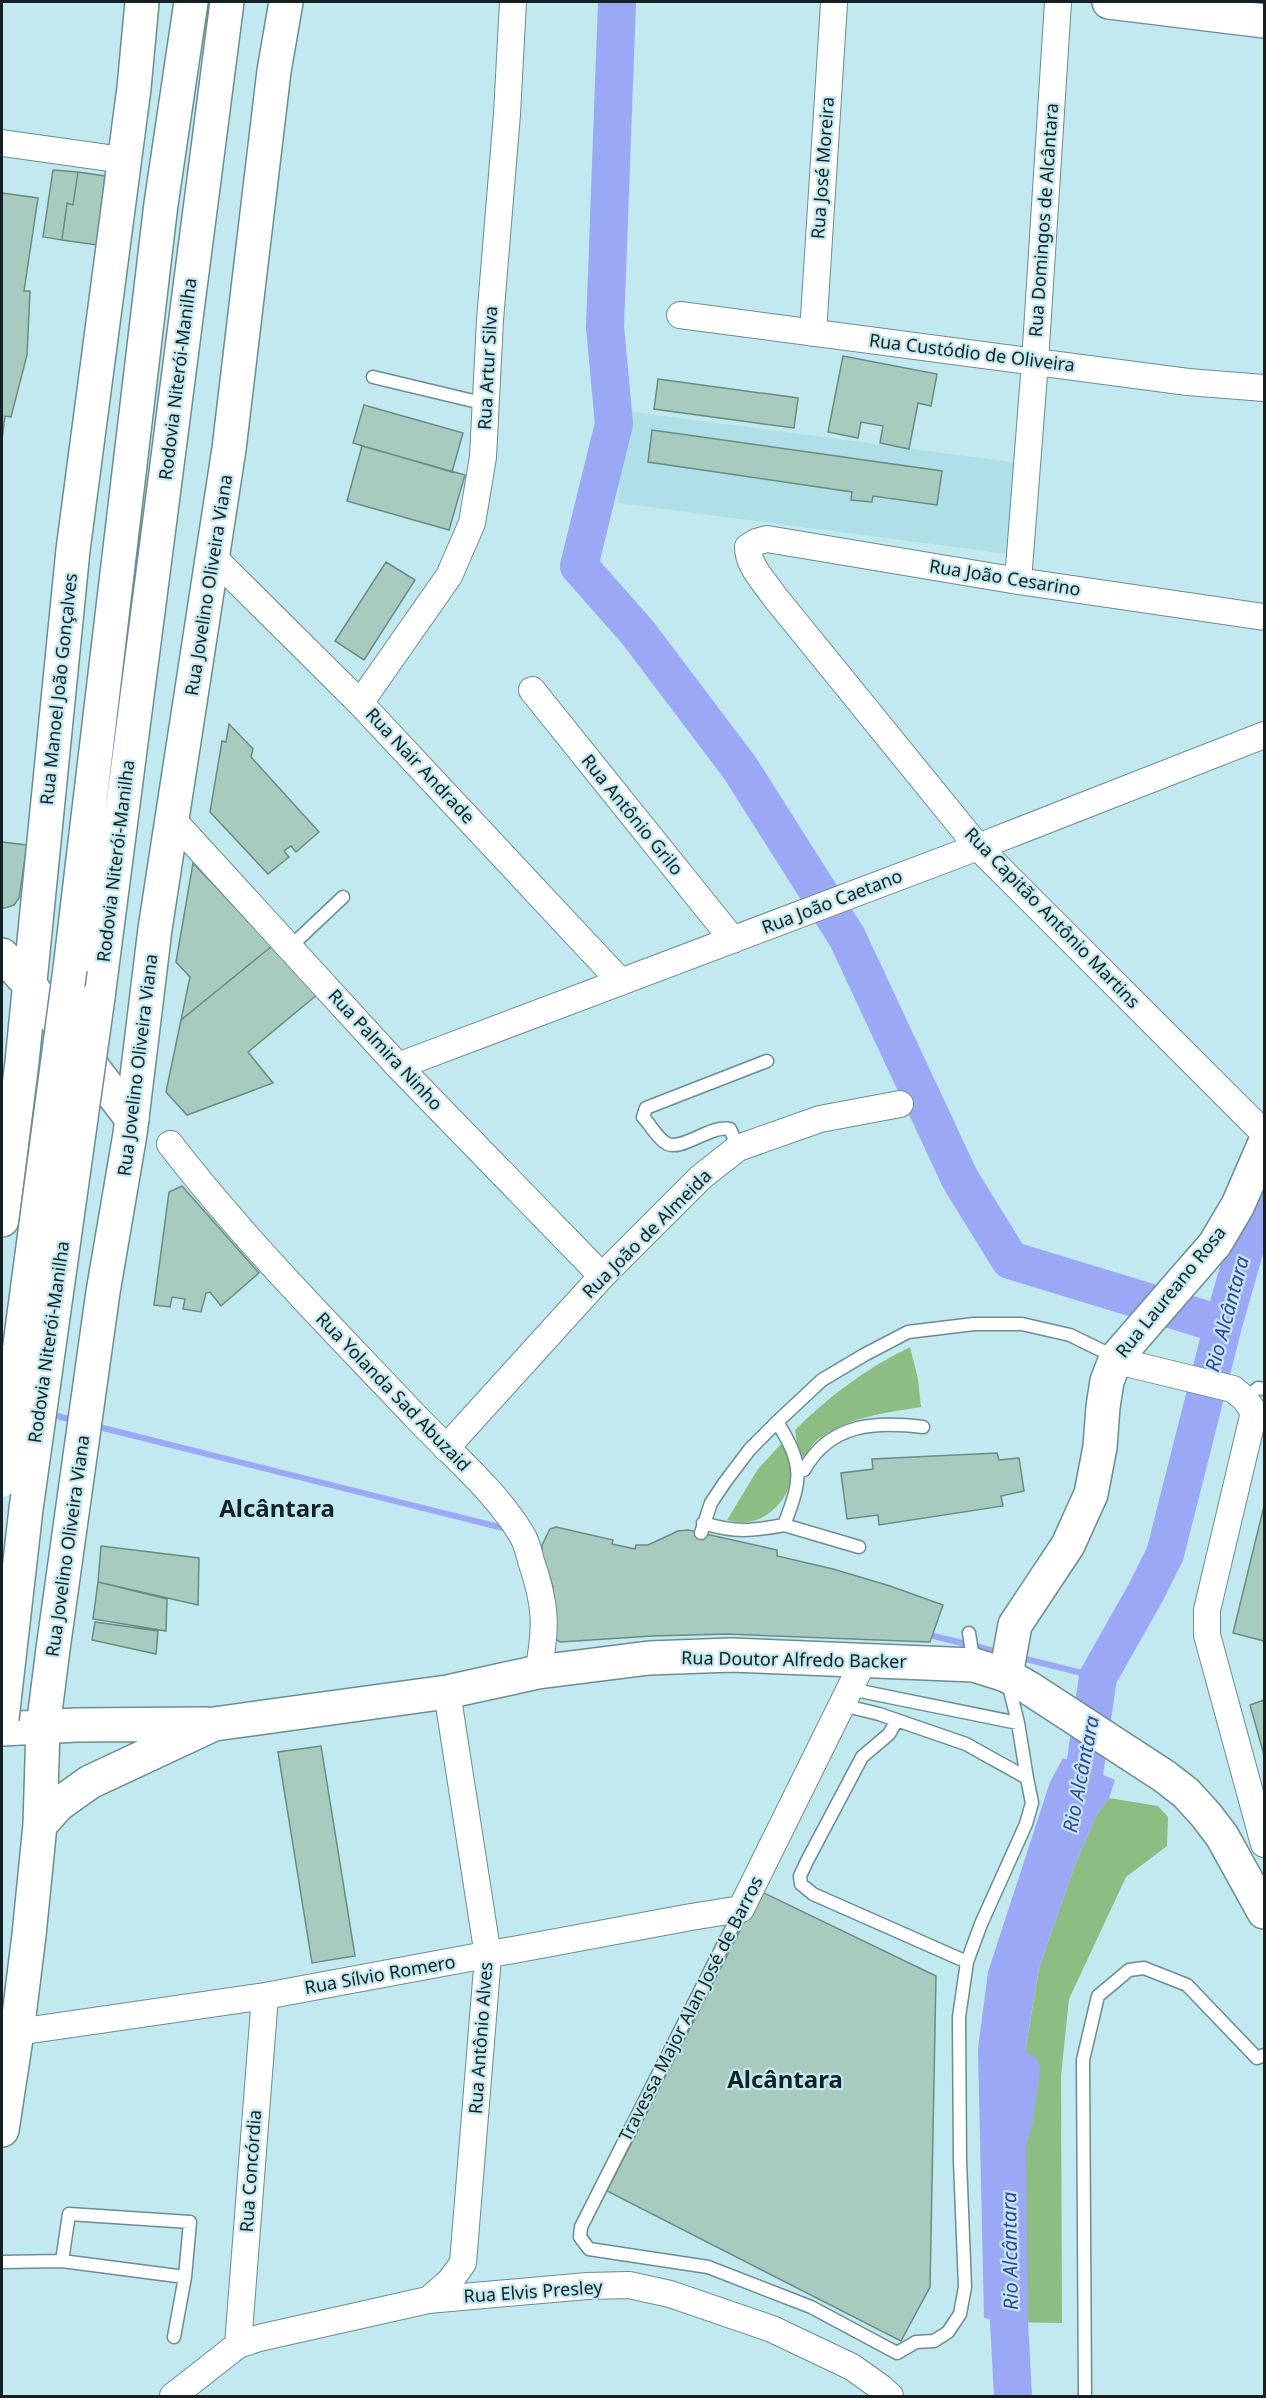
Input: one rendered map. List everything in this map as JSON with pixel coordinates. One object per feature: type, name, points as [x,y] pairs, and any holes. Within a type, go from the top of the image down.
[{"type":"main road","name":"Rua Manoel João Gonçalves","points":[[2,1220],[14,1089],[29,984],[73,550],[134,88],[142,2]]},
{"type":"main road","name":"Rodovia Niterói-Manilha","points":[[2,1480],[70,969],[161,204],[191,2]]},
{"type":"main road","name":"Rodovia Niterói-Manilha","points":[[2,1719],[26,1509],[98,997],[227,2]]},
{"type":"main road","name":"Rua Jovelino Oliveira Viana","points":[[2,2130],[17,2032],[40,1825],[43,1728],[103,1292],[132,1119],[154,929],[230,449],[274,71],[286,2]]},
{"type":"main road","points":[[1109,2],[1264,21]]},
{"type":"main road","points":[[2,955],[29,984],[132,1119]]},
{"type":"main road","name":"Rua Laureano Rosa","points":[[1014,1665],[1024,1610],[1068,1545],[1091,1494],[1100,1447],[1107,1381],[1171,1295],[1215,1244],[1238,1205],[1264,1145]]},
{"type":"main road","name":"Rua Doutor Alfredo Backer","points":[[40,1825],[59,1804],[90,1782],[214,1724],[447,1692],[538,1672],[648,1658],[731,1655],[1014,1665],[1186,1793],[1222,1836],[1264,1912]]},
{"type":"main road","points":[[2,1729],[76,1725],[214,1724]]},
{"type":"street","name":"Rua Artur Silva","points":[[360,703],[449,576],[471,523],[483,457],[513,2]]},
{"type":"street","name":"Rua Domingos de Alcântara","points":[[1018,581],[1035,362],[1058,2]]},
{"type":"street","name":"Rua José Moreira","points":[[813,333],[834,3]]},
{"type":"street","points":[[2,142],[123,160]]},
{"type":"street","name":"Rua Custódio de Oliveira","points":[[680,315],[1188,382],[1264,388]]},
{"type":"street","name":"Rua João Cesarino","points":[[748,547],[767,539],[1018,581],[1264,617]]},
{"type":"street","name":"Rua Capitão Antônio Martins","points":[[748,547],[748,556],[753,566],[774,596],[978,847],[1264,1133]]},
{"type":"street","name":"Rua Nair Andrade","points":[[213,557],[360,703],[621,982]]},
{"type":"street","name":"Rua Antônio Grilo","points":[[532,690],[733,940]]},
{"type":"street","name":"Rua João Caetano","points":[[398,1066],[978,847],[1264,735]]},
{"type":"street","name":"Rua Palmira Ninho","points":[[172,819],[398,1066],[602,1276]]},
{"type":"street","name":"Rua João de Almeida","points":[[446,1448],[602,1276],[701,1177],[738,1148],[820,1119],[900,1104]]},
{"type":"street","name":"Rua Yolanda Sad Abuzaid","points":[[170,1144],[222,1210],[503,1506],[523,1536],[537,1578],[545,1615],[545,1638],[538,1672]]},
{"type":"street","points":[[1127,1352],[1247,1393],[1254,1412],[1207,1610],[1207,1635],[1264,1844]]},
{"type":"street","name":"Travessa Major Alan José de Barros","points":[[741,1909],[864,1660]]},
{"type":"street","name":"Rua Antônio Alves","points":[[428,2300],[450,2281],[463,2263],[488,1956],[447,1692]]},
{"type":"street","name":"Rua Sílvio Romero","points":[[17,2032],[265,1996],[741,1909]]},
{"type":"street","name":"Rua Concórdia","points":[[238,2345],[265,1996]]},
{"type":"street","name":"Rua Elvis Presley","points":[[173,2397],[238,2345],[259,2338],[428,2300],[586,2286],[629,2285],[670,2294],[772,2329],[852,2367],[890,2397]]},
{"type":"lane","points":[[373,377],[486,404]]},
{"type":"lane","points":[[290,947],[343,897]]},
{"type":"lane","points":[[738,1148],[730,1129],[722,1126],[675,1146],[666,1144],[644,1117],[646,1108],[767,1061]]},
{"type":"lane","points":[[859,1547],[783,1525],[749,1532],[702,1528],[711,1503],[725,1482],[750,1449],[777,1422],[822,1380],[908,1332],[974,1324],[1022,1324],[1127,1352]]},
{"type":"lane","points":[[777,1422],[795,1453],[798,1472],[797,1486],[783,1525]]},
{"type":"lane","points":[[798,1472],[804,1470],[810,1458],[824,1443],[843,1432],[868,1425],[892,1423],[923,1427]]},
{"type":"lane","points":[[969,1633],[974,1665]]},
{"type":"lane","points":[[897,1720],[890,1734],[862,1756],[803,1868],[800,1876],[801,1884],[813,1894],[967,1962],[981,1924],[1026,1824],[1032,1803],[1018,1723],[1014,1665]]},
{"type":"lane","points":[[846,1697],[1018,1723]]},
{"type":"lane","points":[[846,1697],[897,1720],[966,1744],[1027,1778]]},
{"type":"lane","name":"Travessa Major Alan José de Barros","points":[[741,1909],[581,2228],[580,2237],[589,2248],[708,2267],[811,2307],[897,2353],[916,2342],[934,2341],[948,2332],[960,2314],[965,2287],[960,2161],[959,2017],[967,1962]]},
{"type":"lane","points":[[1085,2397],[1083,2060],[1098,1996],[1129,1970],[1144,1968],[1187,1985],[1257,2058],[1264,2055]]},
{"type":"lane","points":[[62,2261],[69,2214],[190,2222],[185,2277],[174,2337]]},
{"type":"lane","points":[[2,2262],[62,2261],[185,2277]]},
{"type":"shaded area","points":[[626,411],[1018,463],[1009,554],[618,503]]},
{"type":"green space","points":[[910,1347],[918,1379],[921,1407],[867,1417],[841,1426],[817,1440],[802,1458],[799,1455],[795,1430],[849,1384]]},
{"type":"green space","points":[[781,1444],[789,1456],[792,1467],[788,1489],[783,1499],[776,1508],[757,1520],[736,1522],[727,1520],[758,1469]]},
{"type":"green space","points":[[1109,1798],[1158,1806],[1168,1817],[1167,1846],[1126,1877],[1069,1999],[1061,2076],[1062,2323],[1009,2322],[1014,2119],[1039,1968],[1076,1862],[1097,1814]]},
{"type":"water","points":[[1063,1758],[1115,1780],[1109,1798],[1097,1814],[1076,1862],[1039,1968],[1014,2119],[1007,2144],[1009,2322],[984,2318],[978,2049],[988,1972],[1050,1782]]},
{"type":"building","points":[[53,170],[78,172],[73,205],[67,203],[62,240],[43,237]]},
{"type":"building","points":[[78,172],[105,176],[97,245],[62,240],[67,203],[73,205]]},
{"type":"building","points":[[2,193],[38,198],[24,291],[30,291],[27,355],[11,417],[5,416],[2,440]]},
{"type":"building","points":[[843,356],[937,374],[931,406],[918,403],[909,449],[880,443],[883,426],[861,422],[858,438],[828,432]]},
{"type":"building","points":[[658,379],[798,398],[794,428],[654,409]]},
{"type":"building","points":[[364,405],[463,433],[452,472],[353,443]]},
{"type":"building","points":[[652,430],[942,471],[937,505],[873,496],[872,502],[851,500],[852,492],[648,462]]},
{"type":"building","points":[[362,446],[465,475],[449,530],[347,501]]},
{"type":"building","points":[[386,562],[415,580],[364,660],[335,641]]},
{"type":"building","points":[[229,724],[253,749],[251,757],[319,832],[296,852],[291,846],[284,851],[289,857],[268,874],[210,812],[222,741],[226,742]]},
{"type":"building","points":[[2,842],[27,845],[19,898],[14,905],[5,908],[2,908]]},
{"type":"building","points":[[193,863],[272,946],[181,1020],[190,977],[176,962]]},
{"type":"building","points":[[272,946],[318,994],[248,1052],[273,1083],[187,1115],[166,1092],[181,1020]]},
{"type":"building","points":[[182,1186],[259,1273],[221,1306],[210,1292],[206,1293],[201,1312],[183,1309],[185,1299],[172,1297],[170,1307],[154,1305],[169,1192]]},
{"type":"building","points":[[997,1453],[999,1460],[1019,1458],[1024,1491],[1001,1496],[1003,1506],[879,1525],[878,1515],[847,1519],[841,1473],[873,1469],[872,1459]]},
{"type":"building","points":[[1264,1506],[1264,1641],[1233,1633]]},
{"type":"building","points":[[556,1527],[613,1540],[612,1544],[635,1549],[636,1545],[648,1545],[678,1531],[688,1530],[777,1550],[777,1556],[833,1569],[943,1605],[930,1642],[727,1634],[560,1642],[556,1639],[553,1587],[542,1554],[542,1545],[550,1529]]},
{"type":"building","points":[[101,1546],[199,1558],[198,1605],[98,1582]]},
{"type":"building","points":[[98,1582],[167,1599],[166,1631],[93,1619]]},
{"type":"building","points":[[95,1622],[158,1631],[156,1654],[92,1640]]},
{"type":"building","points":[[1264,1700],[1264,1755],[1250,1705]]},
{"type":"building","points":[[321,1746],[355,1956],[312,1963],[278,1752]]},
{"type":"building","points":[[760,1891],[936,1976],[930,2287],[901,2341],[607,2191]]},
{"type":"waterway","points":[[617,2],[605,327],[614,424],[579,566],[638,633],[740,768],[847,937],[960,1179],[1010,1260],[1223,1325]]},
{"type":"waterway","name":"Rio Alcântara","points":[[1075,1818],[1081,1795],[1098,1677],[1165,1554],[1223,1325],[1247,1241],[1264,1213]]},
{"type":"waterway","points":[[49,1414],[77,1421]]},
{"type":"waterway","points":[[95,1426],[507,1529]]},
{"type":"waterway","points":[[925,1634],[999,1652]]},
{"type":"waterway","points":[[1018,1657],[1098,1677]]},
{"type":"waterway","name":"Rio Alcântara","points":[[1013,2396],[1009,2322],[1007,2144],[1014,2119],[1021,2070]]},
{"type":"district","name":"Alcântara","points":[[277,1509]]},
{"type":"district","name":"Alcântara","points":[[785,2080]]}]
